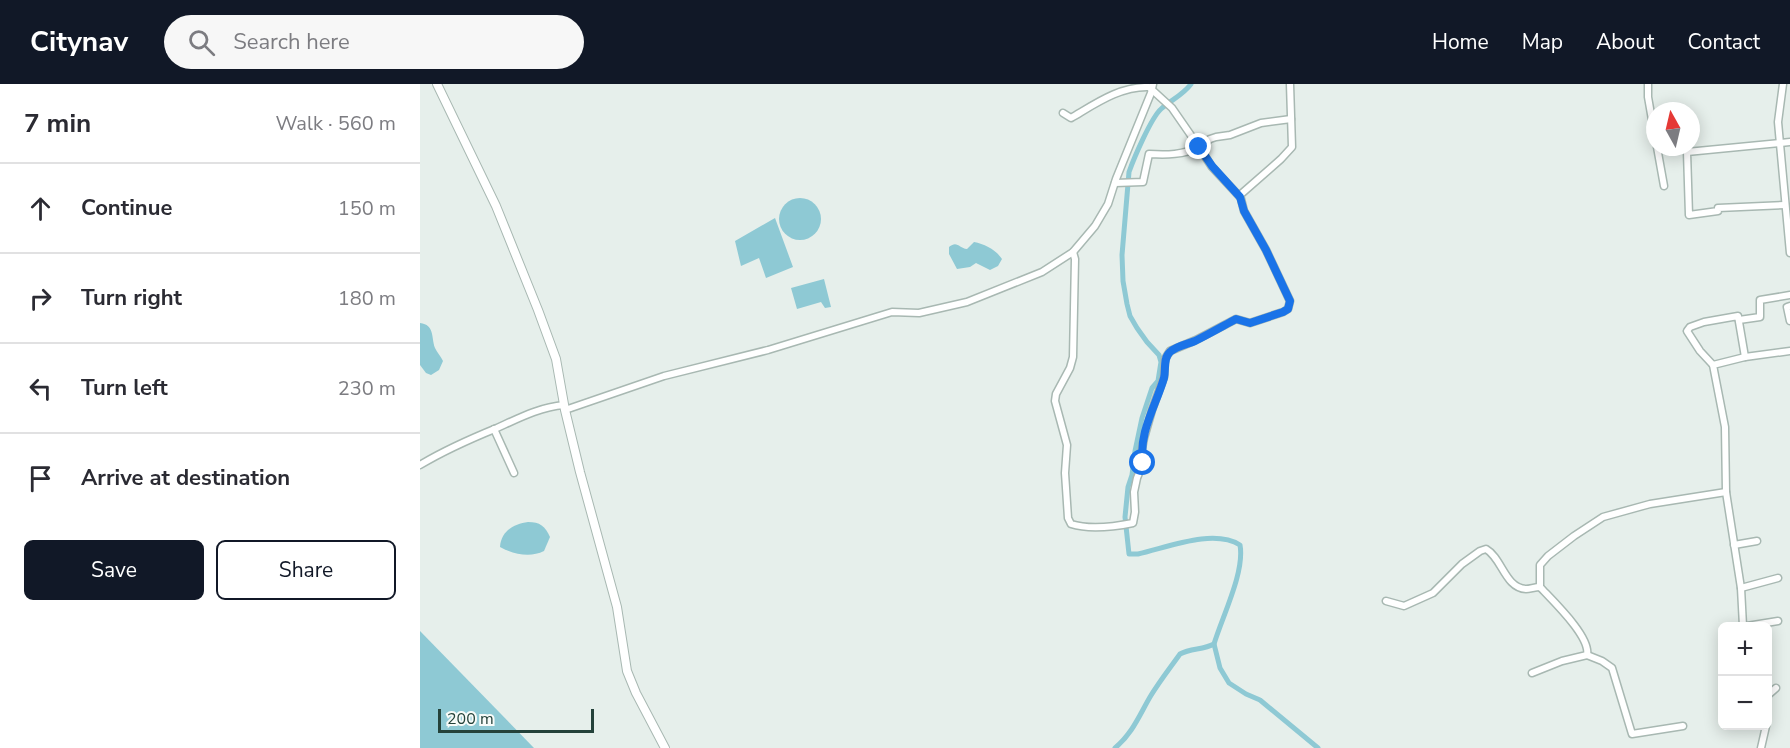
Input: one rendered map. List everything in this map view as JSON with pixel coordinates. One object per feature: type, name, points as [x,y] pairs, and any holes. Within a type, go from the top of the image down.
[{"type":"street","points":[[437,84],[496,206],[556,359],[564,407],[617,607],[627,671],[665,748]]},
{"type":"street","points":[[1240,197],[1292,147],[1290,84]]},
{"type":"street","points":[[1648,84],[1649,102]]},
{"type":"street","points":[[1783,84],[1778,122],[1785,205],[1789,222],[1790,253]]},
{"type":"street","points":[[1063,113],[1071,118],[1120,91],[1138,86],[1152,86]]},
{"type":"street","points":[[1073,252],[1075,260],[1073,357],[1055,401],[1067,445],[1065,473],[1068,518],[1071,524],[1080,527],[1105,527],[1133,523],[1135,520],[1134,492],[1143,463],[1141,454],[1144,438],[1164,377],[1165,359],[1170,351],[1236,319],[1250,323],[1283,312],[1288,309],[1290,301],[1266,250],[1247,218],[1240,197],[1212,166],[1172,108],[1152,86]]},
{"type":"street","points":[[420,465],[480,433],[545,407],[564,407],[664,376],[768,350],[892,312],[919,313],[967,302],[1042,272],[1073,252],[1095,226],[1108,204],[1152,86]]},
{"type":"street","points":[[1115,183],[1143,182],[1149,154],[1166,155],[1192,151],[1216,136],[1230,135],[1261,123],[1291,119]]},
{"type":"street","points":[[1785,205],[1718,208],[1718,211],[1689,215],[1687,152],[1790,142]]},
{"type":"street","points":[[1659,156],[1664,186]]},
{"type":"street","points":[[1738,320],[1760,317],[1760,300],[1790,295]]},
{"type":"street","points":[[1790,306],[1787,308],[1790,317]]},
{"type":"street","points":[[1744,622],[1726,492],[1725,428],[1713,365],[1700,351],[1687,331],[1688,328],[1704,322],[1738,316],[1745,357]]},
{"type":"street","points":[[1713,365],[1745,357],[1790,351]]},
{"type":"street","points":[[494,429],[514,473]]},
{"type":"street","points":[[1587,655],[1587,643],[1580,632],[1540,587],[1540,565],[1574,536],[1603,517],[1650,504],[1726,492]]},
{"type":"street","points":[[1734,545],[1757,541]]},
{"type":"street","points":[[1386,601],[1404,606],[1433,593],[1462,564],[1486,549],[1492,553],[1511,583],[1525,589],[1540,587]]},
{"type":"street","points":[[1741,588],[1778,578]]},
{"type":"street","points":[[1772,622],[1778,621]]},
{"type":"street","points":[[1532,673],[1562,661],[1587,655],[1612,668],[1632,734],[1683,726]]},
{"type":"street","points":[[1772,691],[1776,688]]},
{"type":"street","points":[[1761,748],[1765,730]]},
{"type":"water","points":[[800,198],[815,204],[821,219],[815,234],[800,240],[785,234],[779,219],[785,204]]},
{"type":"water","points":[[775,218],[793,267],[766,278],[759,258],[741,266],[735,241]]},
{"type":"water","points":[[974,242],[997,253],[1002,259],[998,266],[990,270],[976,263],[970,267],[957,269],[949,254],[949,247],[956,244],[967,249]]},
{"type":"water","points":[[824,279],[831,307],[825,308],[821,302],[797,309],[791,288]]},
{"type":"water","points":[[420,323],[428,326],[432,332],[435,348],[443,361],[439,370],[431,375],[426,373],[420,365]]},
{"type":"water","points":[[528,522],[539,524],[548,533],[550,537],[544,551],[522,554],[500,547],[509,529]]},
{"type":"water","points":[[420,631],[534,748],[420,748]]},
{"type":"waterway","points":[[1115,748],[1131,731],[1153,691],[1180,654],[1214,644],[1236,581],[1241,556],[1240,545],[1217,538],[1189,541],[1138,554],[1129,554],[1125,517],[1128,487],[1142,418],[1152,388],[1158,381],[1161,362],[1159,355],[1147,342],[1130,316],[1123,281],[1122,255],[1129,172],[1152,121],[1161,109],[1191,84]]},
{"type":"waterway","points":[[1214,644],[1220,668],[1229,683],[1260,700],[1318,748]]},
{"type":"route","points":[[1143,463],[1141,454],[1144,438],[1164,377],[1165,359],[1170,351],[1236,319],[1250,323],[1283,312],[1288,309],[1290,301],[1266,250],[1251,226],[1240,197],[1212,166],[1199,147]]}]
